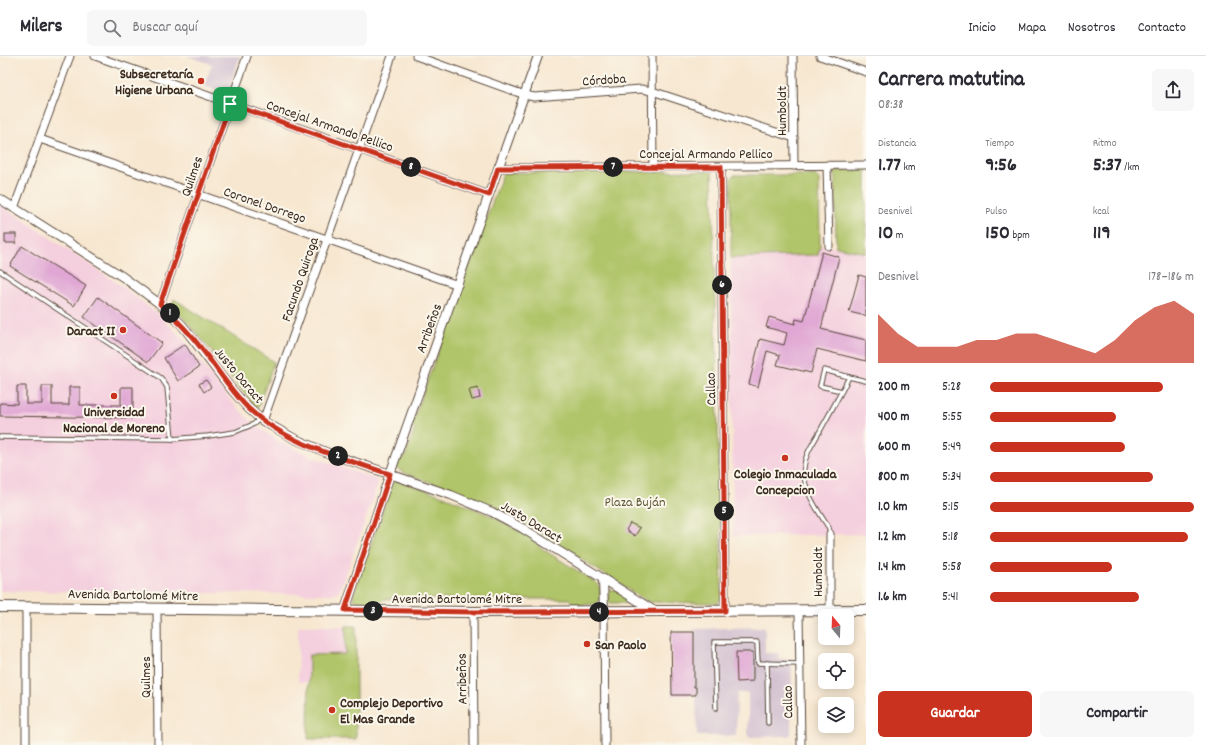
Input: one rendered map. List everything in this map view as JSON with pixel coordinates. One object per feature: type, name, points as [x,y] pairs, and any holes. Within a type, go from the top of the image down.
[{"type":"main road","name":"Avenida Bartolomé Mitre","points":[[0,607],[473,612],[818,610]]},
{"type":"main road","name":"Avenida Bartolomé Mitre","points":[[854,610],[866,610]]},
{"type":"street","points":[[14,208],[70,56]]},
{"type":"street","name":"Concejal Armando Pellico","points":[[95,56],[489,195]]},
{"type":"street","name":"Quilmes","points":[[160,304],[247,56]]},
{"type":"street","name":"Facundo Quiroga","points":[[262,419],[392,56]]},
{"type":"street","name":"Córdoba","points":[[416,56],[534,97],[641,89],[652,91],[794,138]]},
{"type":"street","name":"Arribeños","points":[[345,610],[390,474],[538,56]]},
{"type":"street","points":[[652,56],[653,167]]},
{"type":"street","name":"Humboldt","points":[[793,56],[794,166]]},
{"type":"street","points":[[820,56],[866,72]]},
{"type":"street","name":"Coronel Dorrego","points":[[40,139],[458,285]]},
{"type":"street","points":[[827,165],[829,246]]},
{"type":"street","name":"Concejal Armando Pellico","points":[[498,168],[866,165]]},
{"type":"street","name":"Callao","points":[[721,167],[725,611]]},
{"type":"street","name":"Justo Daract","points":[[0,199],[123,277],[160,304],[182,325],[232,390],[248,408],[262,419],[295,439],[451,495],[499,515],[657,612]]},
{"type":"street","name":"Humboldt","points":[[830,534],[830,609]]},
{"type":"street","points":[[603,579],[605,745]]},
{"type":"street","points":[[26,607],[26,745]]},
{"type":"street","name":"Quilmes","points":[[157,608],[158,745]]},
{"type":"street","name":"Callao","points":[[799,611],[801,745]]},
{"type":"street","name":"Arribeños","points":[[473,612],[474,745]]},
{"type":"lane","points":[[0,271],[161,378],[167,387],[172,439]]},
{"type":"lane","points":[[842,391],[820,386],[824,370],[866,381]]},
{"type":"lane","points":[[830,534],[829,528],[811,497],[805,480],[804,467],[806,457],[849,377]]},
{"type":"lane","points":[[0,437],[172,439],[235,432],[262,419]]},
{"type":"lane","points":[[716,708],[714,642],[757,642],[758,663],[799,664]]},
{"type":"lane","points":[[767,663],[768,723]]},
{"type":"shaded area","points":[[187,56],[240,56],[228,91],[225,93],[204,86],[212,64]]},
{"type":"shaded area","name":"Universidad Nacional de Moreno","points":[[0,204],[126,289],[159,315],[184,341],[233,403],[254,424],[278,441],[310,456],[376,479],[378,484],[340,590],[333,594],[0,591]]},
{"type":"shaded area","points":[[820,245],[866,253],[866,534],[733,536],[731,258],[818,255]]},
{"type":"shaded area","points":[[298,626],[346,626],[345,655],[309,655],[308,682],[298,682]]},
{"type":"shaded area","points":[[765,627],[765,653],[778,653],[778,659],[792,659],[791,734],[788,736],[748,737],[748,693],[737,693],[736,736],[697,736],[696,688],[694,687],[694,629]]},
{"type":"green space","points":[[866,170],[866,253],[836,247],[835,171]]},
{"type":"green space","name":"Plaza Buján","points":[[712,171],[722,597],[718,603],[648,602],[529,526],[468,497],[400,471],[397,468],[400,457],[405,457],[415,429],[411,426],[503,173]]},
{"type":"green space","points":[[734,175],[815,175],[819,179],[820,245],[818,255],[731,258],[731,178]]},
{"type":"green space","points":[[174,299],[274,362],[258,408],[197,333],[172,306]]},
{"type":"green space","points":[[394,479],[446,497],[492,516],[529,537],[544,550],[597,583],[600,588],[600,601],[594,604],[575,605],[569,599],[384,599],[380,603],[357,602],[354,600],[353,596]]},
{"type":"green space","points":[[609,589],[620,592],[627,598],[628,601],[626,603],[609,602]]},
{"type":"green space","name":"Complejo Deportivo El Mas Grande","points":[[346,626],[356,626],[356,739],[308,739],[309,655],[345,654]]},
{"type":"building","points":[[5,234],[16,234],[16,243],[5,243]]},
{"type":"building","points":[[22,246],[86,286],[74,306],[10,266]]},
{"type":"building","points":[[822,252],[839,257],[821,329],[866,340],[866,361],[817,349],[811,373],[777,365],[780,355],[767,351],[758,387],[749,384],[760,339],[784,345],[787,333],[766,327],[769,317],[795,324],[796,319],[804,321]]},
{"type":"building","points":[[859,275],[866,277],[866,316],[849,312]]},
{"type":"building","name":"Daract II","points":[[98,297],[162,343],[148,362],[84,317]]},
{"type":"building","points":[[185,344],[199,367],[178,381],[164,358]]},
{"type":"building","points":[[206,380],[211,387],[204,392],[199,384]]},
{"type":"building","points":[[17,386],[26,386],[26,404],[42,404],[42,386],[52,386],[52,405],[69,405],[69,387],[80,387],[80,405],[121,405],[121,387],[133,387],[133,418],[0,416],[0,403],[17,404]]},
{"type":"building","points":[[478,388],[480,398],[472,400],[469,390]]},
{"type":"building","points":[[630,523],[640,528],[635,536],[626,530]]},
{"type":"building","points":[[671,632],[694,632],[694,687],[696,687],[696,695],[672,695]]},
{"type":"building","points":[[736,652],[753,652],[753,681],[737,682]]},
{"type":"place","name":"Subsecretaría Higiene Urbana","points":[[201,81]]},
{"type":"place","name":"Daract II","points":[[123,330]]},
{"type":"place","name":"Universidad Nacional de Moreno","points":[[114,396]]},
{"type":"place","name":"Colegio Inmaculada Concepcion","points":[[785,458]]},
{"type":"place","name":"San Paolo","points":[[587,644]]},
{"type":"place","name":"Complejo Deportivo El Mas Grande","points":[[332,710]]},
{"type":"route","points":[[230,104],[489,195],[498,168],[721,167],[725,611],[473,612],[345,610],[390,474],[295,439],[263,421],[248,408],[232,390],[182,325],[160,304],[230,104]]}]
